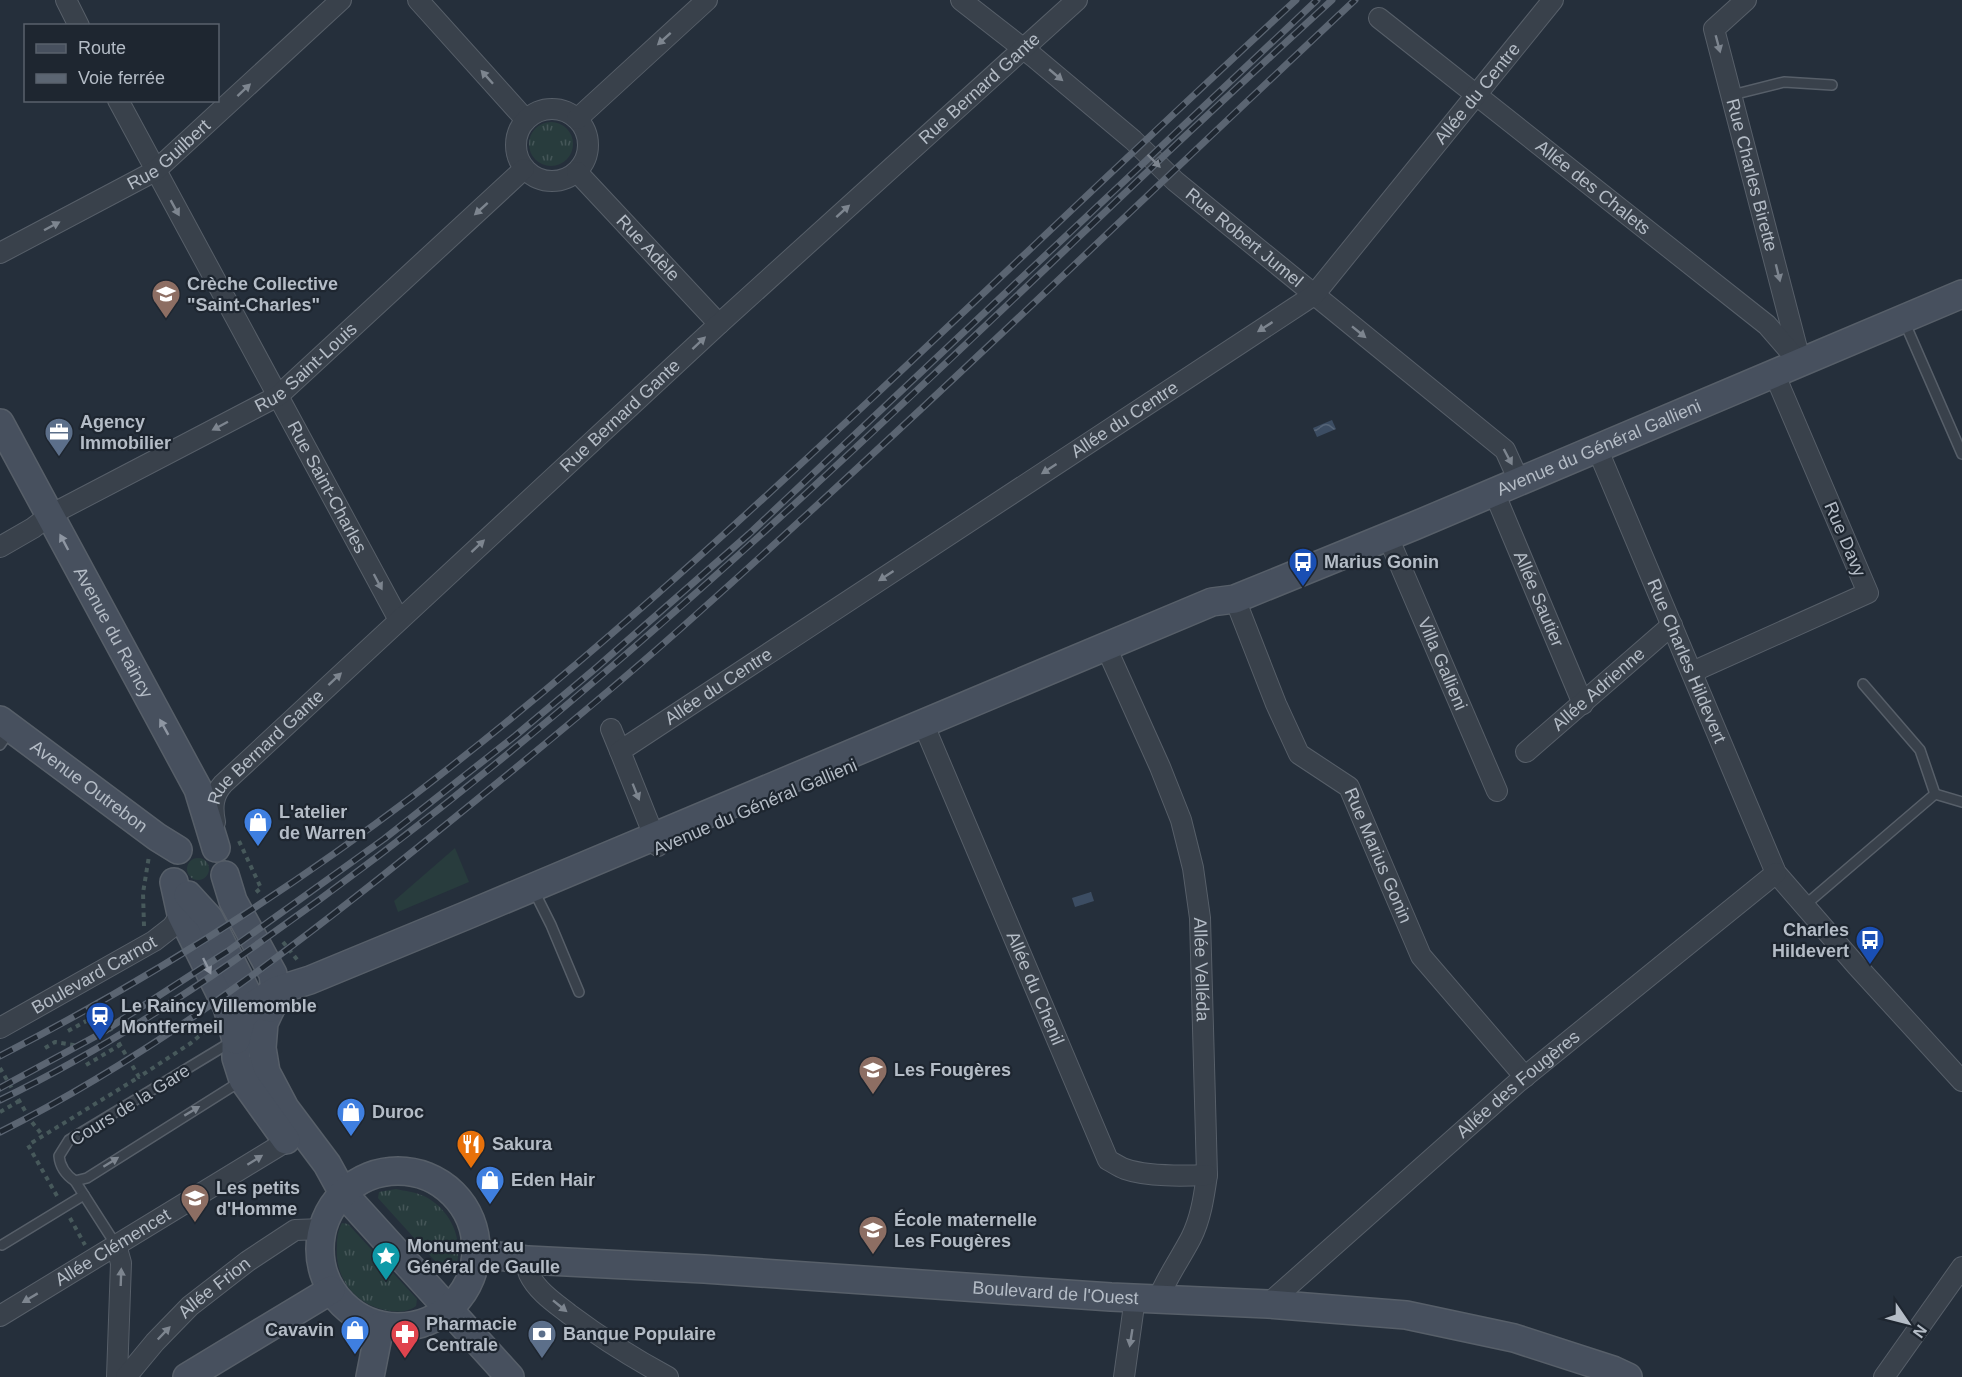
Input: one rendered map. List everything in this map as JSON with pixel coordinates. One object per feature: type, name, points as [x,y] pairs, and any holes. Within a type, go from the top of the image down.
[{"type":"street","points":[[66,0],[78,24]]},
{"type":"street","name":"Rue Guilbert","points":[[0,253],[155,171],[341,0]]},
{"type":"street","points":[[418,0],[526,120]]},
{"type":"street","points":[[577,119],[707,0]]},
{"type":"street","name":"Rue Robert Jumel","points":[[961,0],[1133,140],[1175,181],[1505,450],[1519,481]]},
{"type":"street","name":"Rue Bernard Gante","points":[[225,853],[213,815],[213,803],[217,791],[719,324],[1077,0]]},
{"type":"street","name":"Allée du Centre","points":[[620,751],[1314,295],[1553,0]]},
{"type":"street","name":"Rue Charles Birette","points":[[1746,0],[1714,28],[1800,363]]},
{"type":"street","name":"Allée des Chalets","points":[[1379,18],[1767,325],[1800,363]]},
{"type":"street","name":"Rue Saint-Charles","points":[[119,102],[399,620]]},
{"type":"street","points":[[546,110],[568,113],[577,119],[588,140],[588,152],[577,172],[567,179],[556,182],[533,177],[524,169],[516,150],[516,139],[526,120],[535,113],[546,110]]},
{"type":"street","name":"Rue Saint-Louis","points":[[0,546],[33,528],[50,515],[278,396],[524,169]]},
{"type":"street","name":"Rue Adèle","points":[[577,172],[719,324]]},
{"type":"street","name":"Avenue du Général Gallieni","points":[[267,1001],[310,980],[656,841],[1109,653],[1212,617],[1235,599],[1388,537],[1962,294]]},
{"type":"street","name":"Rue Davy","points":[[1693,674],[1701,668],[1868,593],[1774,373]]},
{"type":"street","name":"Avenue du Raincy","points":[[0,423],[198,789],[225,853],[233,901],[273,975],[267,1001]]},
{"type":"street","name":"Rue Charles Hildevert","points":[[1597,448],[1776,873],[1962,1081]]},
{"type":"street","name":"Allée Sautier","points":[[1494,492],[1582,704]]},
{"type":"street","name":"Villa Gallieni","points":[[1388,537],[1497,791]]},
{"type":"street","name":"Rue Marius Gonin","points":[[1235,599],[1276,704],[1299,754],[1349,787],[1421,956],[1525,1077]]},
{"type":"street","name":"Allée Adrienne","points":[[1526,753],[1672,625]]},
{"type":"street","name":"Allée Velléda","points":[[1109,653],[1181,820],[1193,868],[1200,918],[1207,1175],[1203,1205],[1192,1236],[1165,1281],[1147,1299],[1124,1377]]},
{"type":"street","name":"Allée du Chenil","points":[[926,728],[1108,1160],[1125,1169],[1146,1173],[1207,1175]]},
{"type":"street","points":[[611,729],[656,841]]},
{"type":"street","name":"Avenue Outrebon","points":[[4,731],[178,850]]},
{"type":"street","name":"Avenue du Général Gallieni","points":[[267,1001],[537,897],[656,841]]},
{"type":"street","points":[[181,897],[206,896],[215,891],[221,884],[225,853],[209,844],[193,842],[185,845],[178,850],[171,865],[171,874],[227,1007],[247,1063],[287,1141],[312,1173],[343,1193]]},
{"type":"street","name":"Allée des Fougères","points":[[1268,1304],[1525,1077],[1776,873]]},
{"type":"street","points":[[181,897],[209,918],[247,993],[267,1001]]},
{"type":"street","name":"Boulevard Carnot","points":[[0,1028],[154,941],[172,927],[181,897]]},
{"type":"street","points":[[267,1001],[242,1017],[247,1063],[285,1108],[327,1164],[343,1193],[510,1377]]},
{"type":"street","points":[[247,1063],[262,1048],[267,1001]]},
{"type":"street","name":"Allée Clémencet","points":[[0,1316],[287,1141]]},
{"type":"street","points":[[408,1171],[431,1178],[451,1190],[466,1208],[474,1230],[477,1253],[473,1274],[464,1291],[448,1310],[428,1323],[398,1328],[380,1326],[361,1318],[344,1306],[331,1290],[323,1270],[320,1249],[328,1214],[343,1193],[363,1179],[385,1172],[408,1171]]},
{"type":"street","name":"Allée Frion","points":[[126,1377],[155,1342],[190,1306],[249,1261],[295,1230],[323,1228]]},
{"type":"street","points":[[116,1245],[122,1263],[117,1377]]},
{"type":"street","name":"Boulevard de l'Ouest","points":[[477,1253],[528,1260],[704,1269],[1147,1299],[1268,1304],[1406,1315],[1514,1338],[1628,1377]]},
{"type":"street","points":[[528,1260],[528,1273],[556,1304],[627,1355],[668,1377]]},
{"type":"street","points":[[1884,1377],[1962,1267]]},
{"type":"street","points":[[187,1377],[331,1290]]},
{"type":"street","points":[[370,1377],[380,1326]]},
{"type":"lane","points":[[1732,95],[1784,82],[1832,85]]},
{"type":"lane","points":[[1904,318],[1962,454]]},
{"type":"lane","points":[[1863,684],[1920,750],[1935,794]]},
{"type":"lane","points":[[1935,794],[1962,802]]},
{"type":"lane","points":[[1804,906],[1935,794]]},
{"type":"lane","points":[[537,897],[579,992]]},
{"type":"lane","name":"Cours de la Gare","points":[[116,1245],[75,1181],[64,1172],[60,1164],[59,1156],[69,1140],[201,1060],[222,1055],[247,1063]]},
{"type":"lane","name":"Cours de la Gare","points":[[201,1060],[247,1063]]},
{"type":"lane","points":[[75,1181],[87,1178],[247,1063]]},
{"type":"lane","points":[[2,1245],[84,1195]]},
{"type":"path","points":[[225,853],[261,888],[249,898]]},
{"type":"path","points":[[277,934],[310,980]]},
{"type":"path","points":[[68,1032],[101,1013],[139,1077],[191,1043]]},
{"type":"path","points":[[45,1048],[55,1042],[80,1046],[111,1029]]},
{"type":"path","points":[[86,1065],[120,1045]]},
{"type":"path","points":[[0,1068],[31,1121],[43,1136]]},
{"type":"path","points":[[0,1112],[19,1101]]},
{"type":"green space","points":[[551,122],[560,123],[567,128],[572,135],[572,153],[567,160],[560,165],[551,166],[542,165],[535,160],[530,153],[529,144],[530,135],[535,128],[542,123]]},
{"type":"green space","points":[[455,848],[469,882],[398,912],[394,901]]},
{"type":"green space","points":[[198,858],[206,861],[209,869],[206,877],[198,880],[190,877],[187,869],[190,861]]},
{"type":"green space","points":[[396,1189],[424,1196],[434,1202],[449,1219],[457,1239],[457,1262],[454,1273],[444,1271],[378,1198],[379,1192]]},
{"type":"green space","points":[[342,1223],[348,1224],[417,1299],[416,1306],[400,1311],[390,1311],[378,1308],[357,1297],[343,1280],[339,1269],[338,1237]]},
{"type":"water","points":[[1332,420],[1336,429],[1317,437],[1313,428]]},
{"type":"water","points":[[1091,892],[1094,901],[1075,907],[1072,898]]},
{"type":"railway","points":[[0,1056],[108,998],[160,967],[314,868],[413,796],[532,701],[647,603],[760,501],[1296,0]]},
{"type":"railway","points":[[0,1088],[98,1035],[228,951],[384,839],[515,736],[749,534],[1317,0]]},
{"type":"railway","points":[[0,1100],[119,1036],[232,962],[373,860],[510,752],[593,683],[834,468],[1332,0]]},
{"type":"railway","points":[[0,1132],[128,1060],[249,978],[366,889],[590,706],[698,613],[864,462],[1355,0]]},
{"type":"place","name":"Crèche Collective \"Saint-Charles\"","points":[[166,320]]},
{"type":"place","name":"Agency Immobilier","points":[[59,458]]},
{"type":"place","name":"Marius Gonin","points":[[1303,588]]},
{"type":"place","name":"L'atelier de Warren","points":[[258,848]]},
{"type":"place","name":"Charles Hildevert","points":[[1870,966]]},
{"type":"place","name":"Le Raincy Villemomble Montfermeil","points":[[100,1042]]},
{"type":"place","name":"Les Fougères","points":[[873,1096]]},
{"type":"place","name":"Duroc","points":[[351,1138]]},
{"type":"place","name":"Sakura","points":[[471,1170]]},
{"type":"place","name":"Eden Hair","points":[[490,1206]]},
{"type":"place","name":"Les petits d'Homme","points":[[195,1224]]},
{"type":"place","name":"École maternelle Les Fougères","points":[[873,1256]]},
{"type":"place","name":"Monument au Général de Gaulle","points":[[386,1282]]},
{"type":"place","name":"Cavavin","points":[[355,1356]]},
{"type":"place","name":"Pharmacie Centrale","points":[[405,1360]]},
{"type":"place","name":"Banque Populaire","points":[[542,1360]]}]
